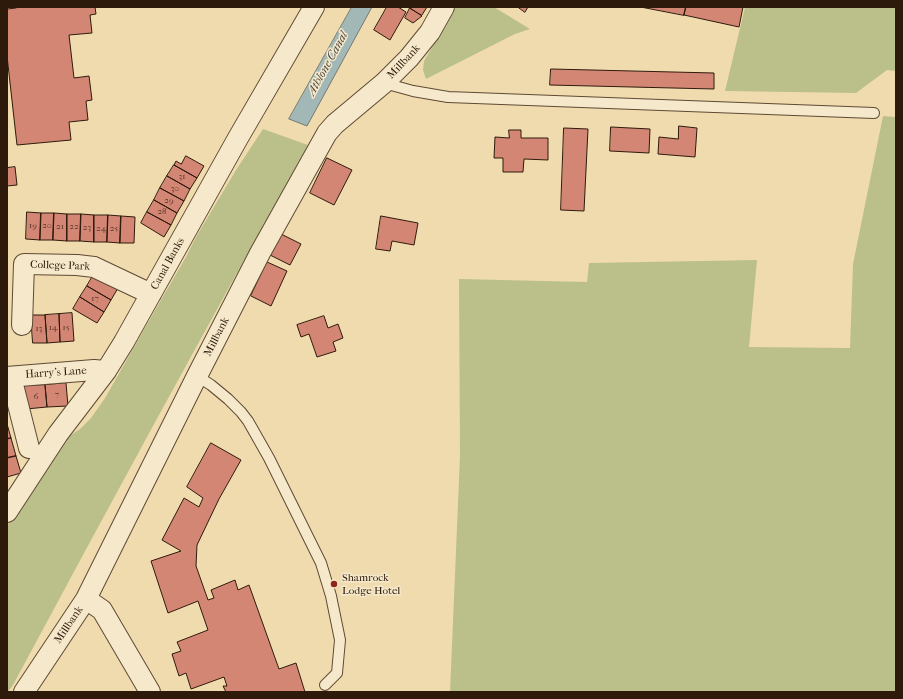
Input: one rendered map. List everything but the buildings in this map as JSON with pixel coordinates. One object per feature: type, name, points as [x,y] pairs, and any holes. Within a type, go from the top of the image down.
[{"type":"street","name":"Canal Banks","points":[[7,512],[58,434],[106,371],[124,342],[238,138],[314,7]]},
{"type":"street","name":"Millbank","points":[[24,692],[86,599],[197,376],[267,240],[328,133],[335,124],[384,83],[409,58],[430,32],[444,7]]},
{"type":"street","name":"College Park","points":[[22,325],[24,264],[94,266],[151,294]]},
{"type":"street","name":"Harry's Lane","points":[[9,377],[94,370],[106,371]]},
{"type":"street","points":[[9,377],[29,448]]},
{"type":"street","points":[[86,599],[102,610],[150,692]]},
{"type":"lane","points":[[384,83],[412,91],[448,97],[874,113]]},
{"type":"lane","points":[[197,376],[212,385],[228,399],[248,421],[269,458],[321,563],[331,596],[340,640],[337,673],[325,685]]},
{"type":"green space","points":[[456,7],[494,7],[530,29],[515,34],[426,79],[423,70],[424,61]]},
{"type":"green space","points":[[745,7],[896,7],[896,71],[887,70],[856,93],[725,91]]},
{"type":"green space","points":[[883,116],[896,117],[896,692],[450,692],[460,456],[459,279],[587,282],[589,263],[757,260],[749,347],[850,348],[853,264]]},
{"type":"green space","points":[[263,129],[308,145],[159,414],[13,685],[7,692],[7,526],[66,438],[80,429],[91,418],[105,398],[196,237],[236,170]]},
{"type":"water","name":"Athlone Canal","points":[[352,7],[372,7],[307,126],[289,119]]},
{"type":"place","name":"Shamrock Lodge Hotel","points":[[334,584]]}]
